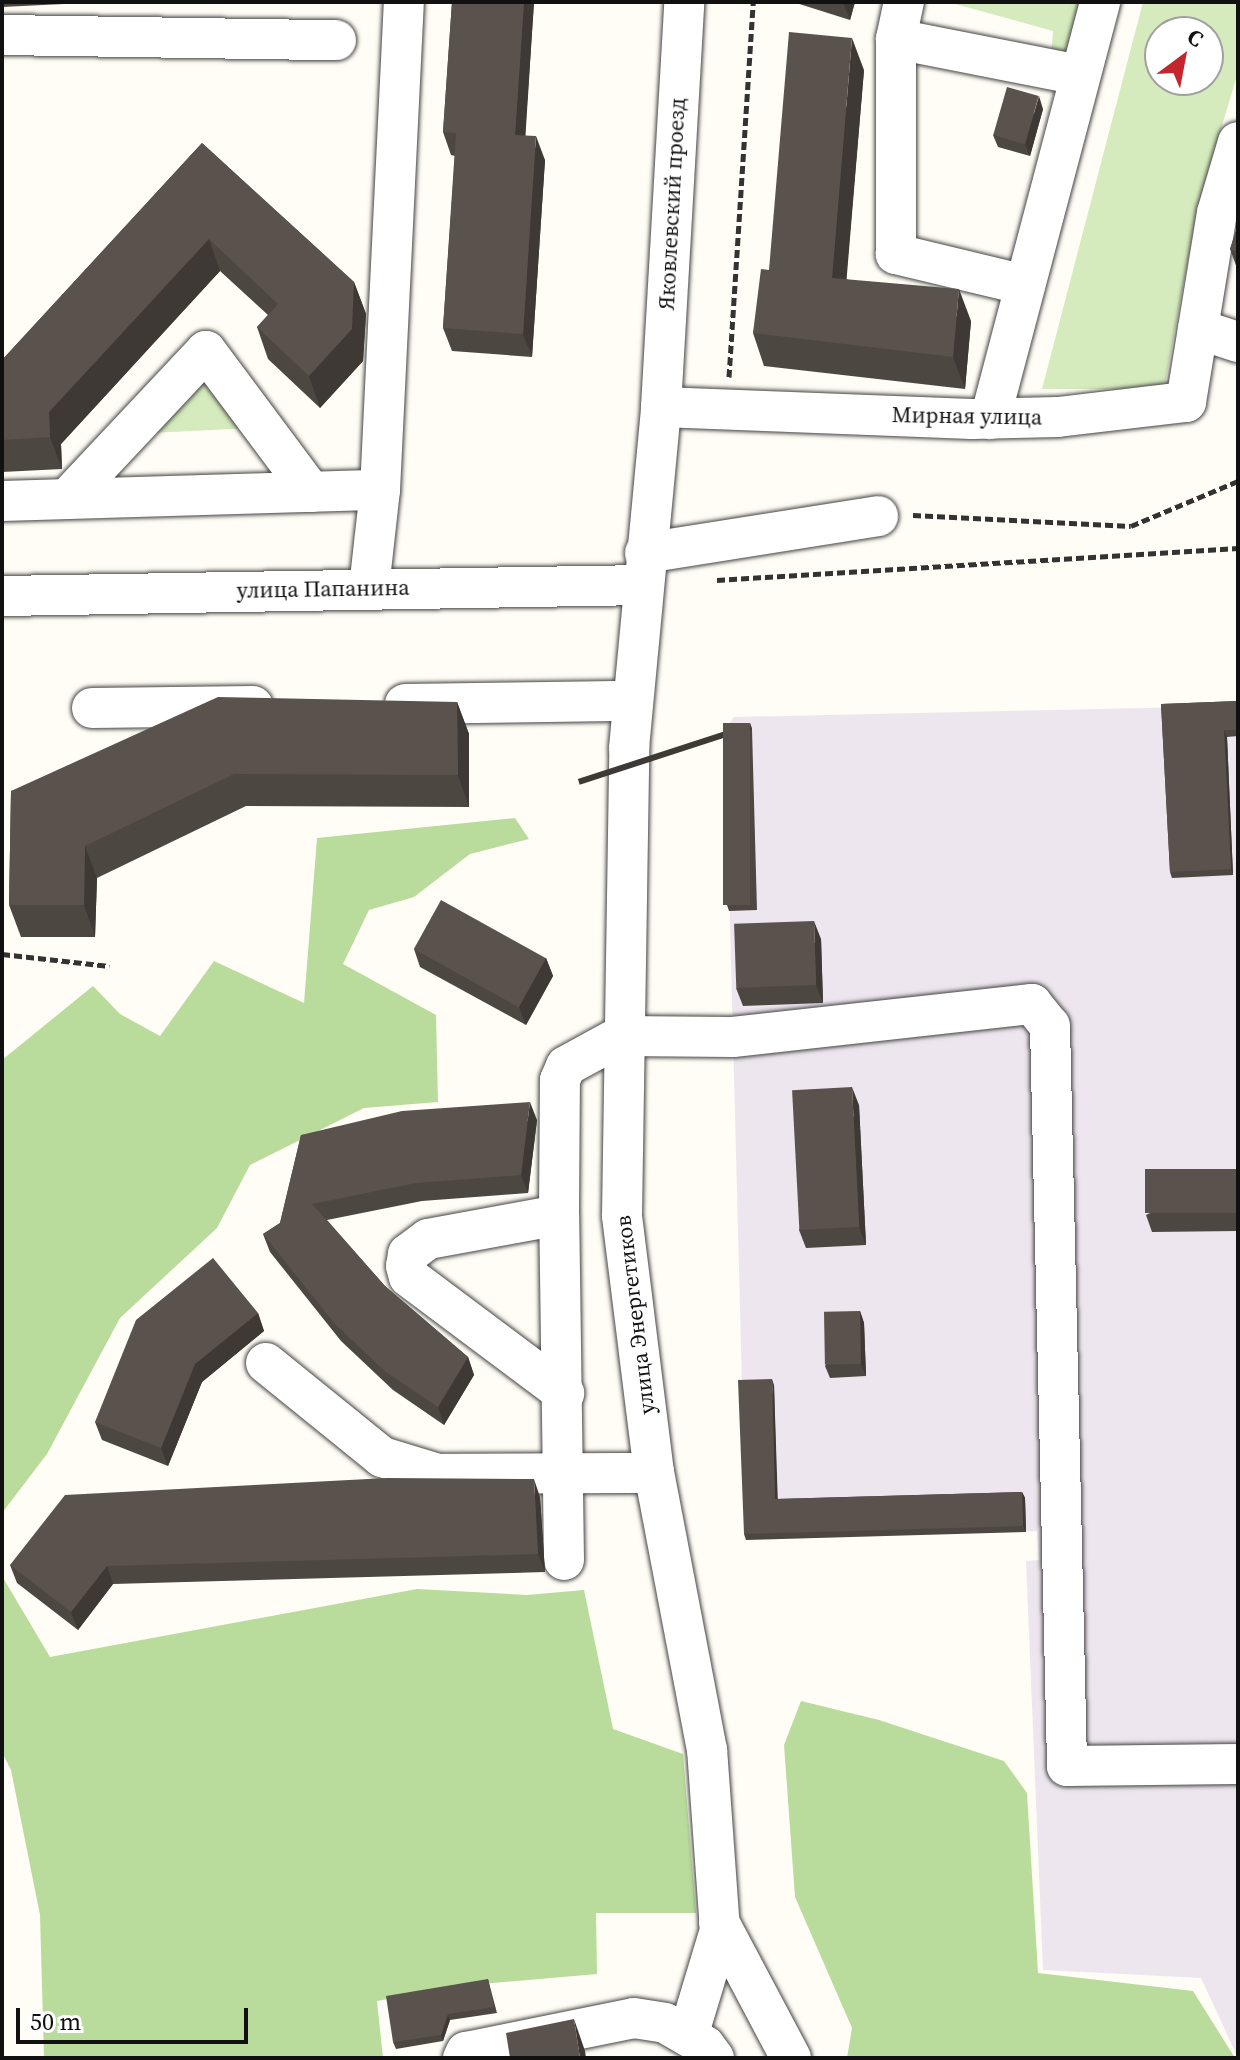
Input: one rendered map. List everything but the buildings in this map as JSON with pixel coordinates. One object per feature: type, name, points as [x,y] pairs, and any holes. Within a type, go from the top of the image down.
[{"type":"street","points":[[369,588],[380,490],[404,2]]},
{"type":"street","name":"Яковлевский проезд","points":[[661,407],[684,2]]},
{"type":"street","points":[[990,419],[1100,2]]},
{"type":"street","points":[[1025,285],[896,254],[900,20],[1080,75]]},
{"type":"street","points":[[2,35],[336,40]]},
{"type":"street","name":"Мирная улица","points":[[661,407],[990,419],[1058,417],[1186,402],[1217,213],[1238,142]]},
{"type":"street","points":[[1198,329],[1238,342]]},
{"type":"street","points":[[67,499],[206,351],[311,492]]},
{"type":"street","points":[[645,569],[661,407]]},
{"type":"street","points":[[2,501],[380,490]]},
{"type":"street","name":"улица Папанина","points":[[2,596],[369,588],[645,569],[878,516]]},
{"type":"street","name":"улица Энергетиков","points":[[645,569],[633,701],[621,1036],[622,1216],[654,1473],[707,1750],[719,1922],[701,2047]]},
{"type":"street","points":[[363,705],[633,701]]},
{"type":"street","points":[[92,708],[283,706]]},
{"type":"street","points":[[564,1560],[566,1473],[559,1215],[561,1072],[621,1036],[733,1037],[1032,1004],[1050,1026],[1067,1766],[1238,1764]]},
{"type":"street","points":[[559,1215],[428,1239],[408,1254],[406,1266],[409,1277],[564,1393]]},
{"type":"street","points":[[266,1363],[382,1457],[438,1474],[654,1473]]},
{"type":"street","points":[[719,1922],[791,2058]]},
{"type":"street","points":[[463,2058],[466,2052],[611,2040],[634,2018],[665,2023],[701,2047]]},
{"type":"path","points":[[727,409],[753,2]]},
{"type":"path","points":[[878,516],[977,515],[1131,526],[1238,481]]},
{"type":"path","points":[[707,581],[1238,548]]},
{"type":"path","points":[[2,954],[109,966]]},
{"type":"shaded area","points":[[1238,706],[1238,2058],[1201,1978],[1043,1970],[1026,1561],[1039,1560],[1037,1531],[746,1540],[725,729],[734,717]]},
{"type":"green space","points":[[948,2],[1085,2],[1073,44],[1063,55],[1051,57],[1053,31]]},
{"type":"green space","points":[[1143,2],[1238,2],[1238,72],[1198,206],[1164,389],[1042,389]]},
{"type":"green space","points":[[201,377],[251,428],[131,434]]},
{"type":"green space","points":[[515,818],[529,839],[470,854],[414,897],[369,910],[343,964],[436,1015],[438,1102],[364,1108],[250,1165],[217,1228],[120,1318],[47,1454],[2,1513],[2,1060],[93,986],[120,1014],[160,1036],[214,961],[304,1003],[317,838]]},
{"type":"green space","points":[[2,1576],[50,1657],[417,1589],[527,1595],[584,1590],[613,1729],[683,1754],[696,1913],[596,1913],[597,1974],[458,1986],[377,2001],[383,2058],[44,2058],[40,1915],[11,1770],[2,1752]]},
{"type":"green space","points":[[801,1701],[879,1720],[1004,1761],[1027,1793],[1038,1973],[1193,1991],[1235,2058],[847,2058],[852,2028],[795,1897],[784,1745]]}]
